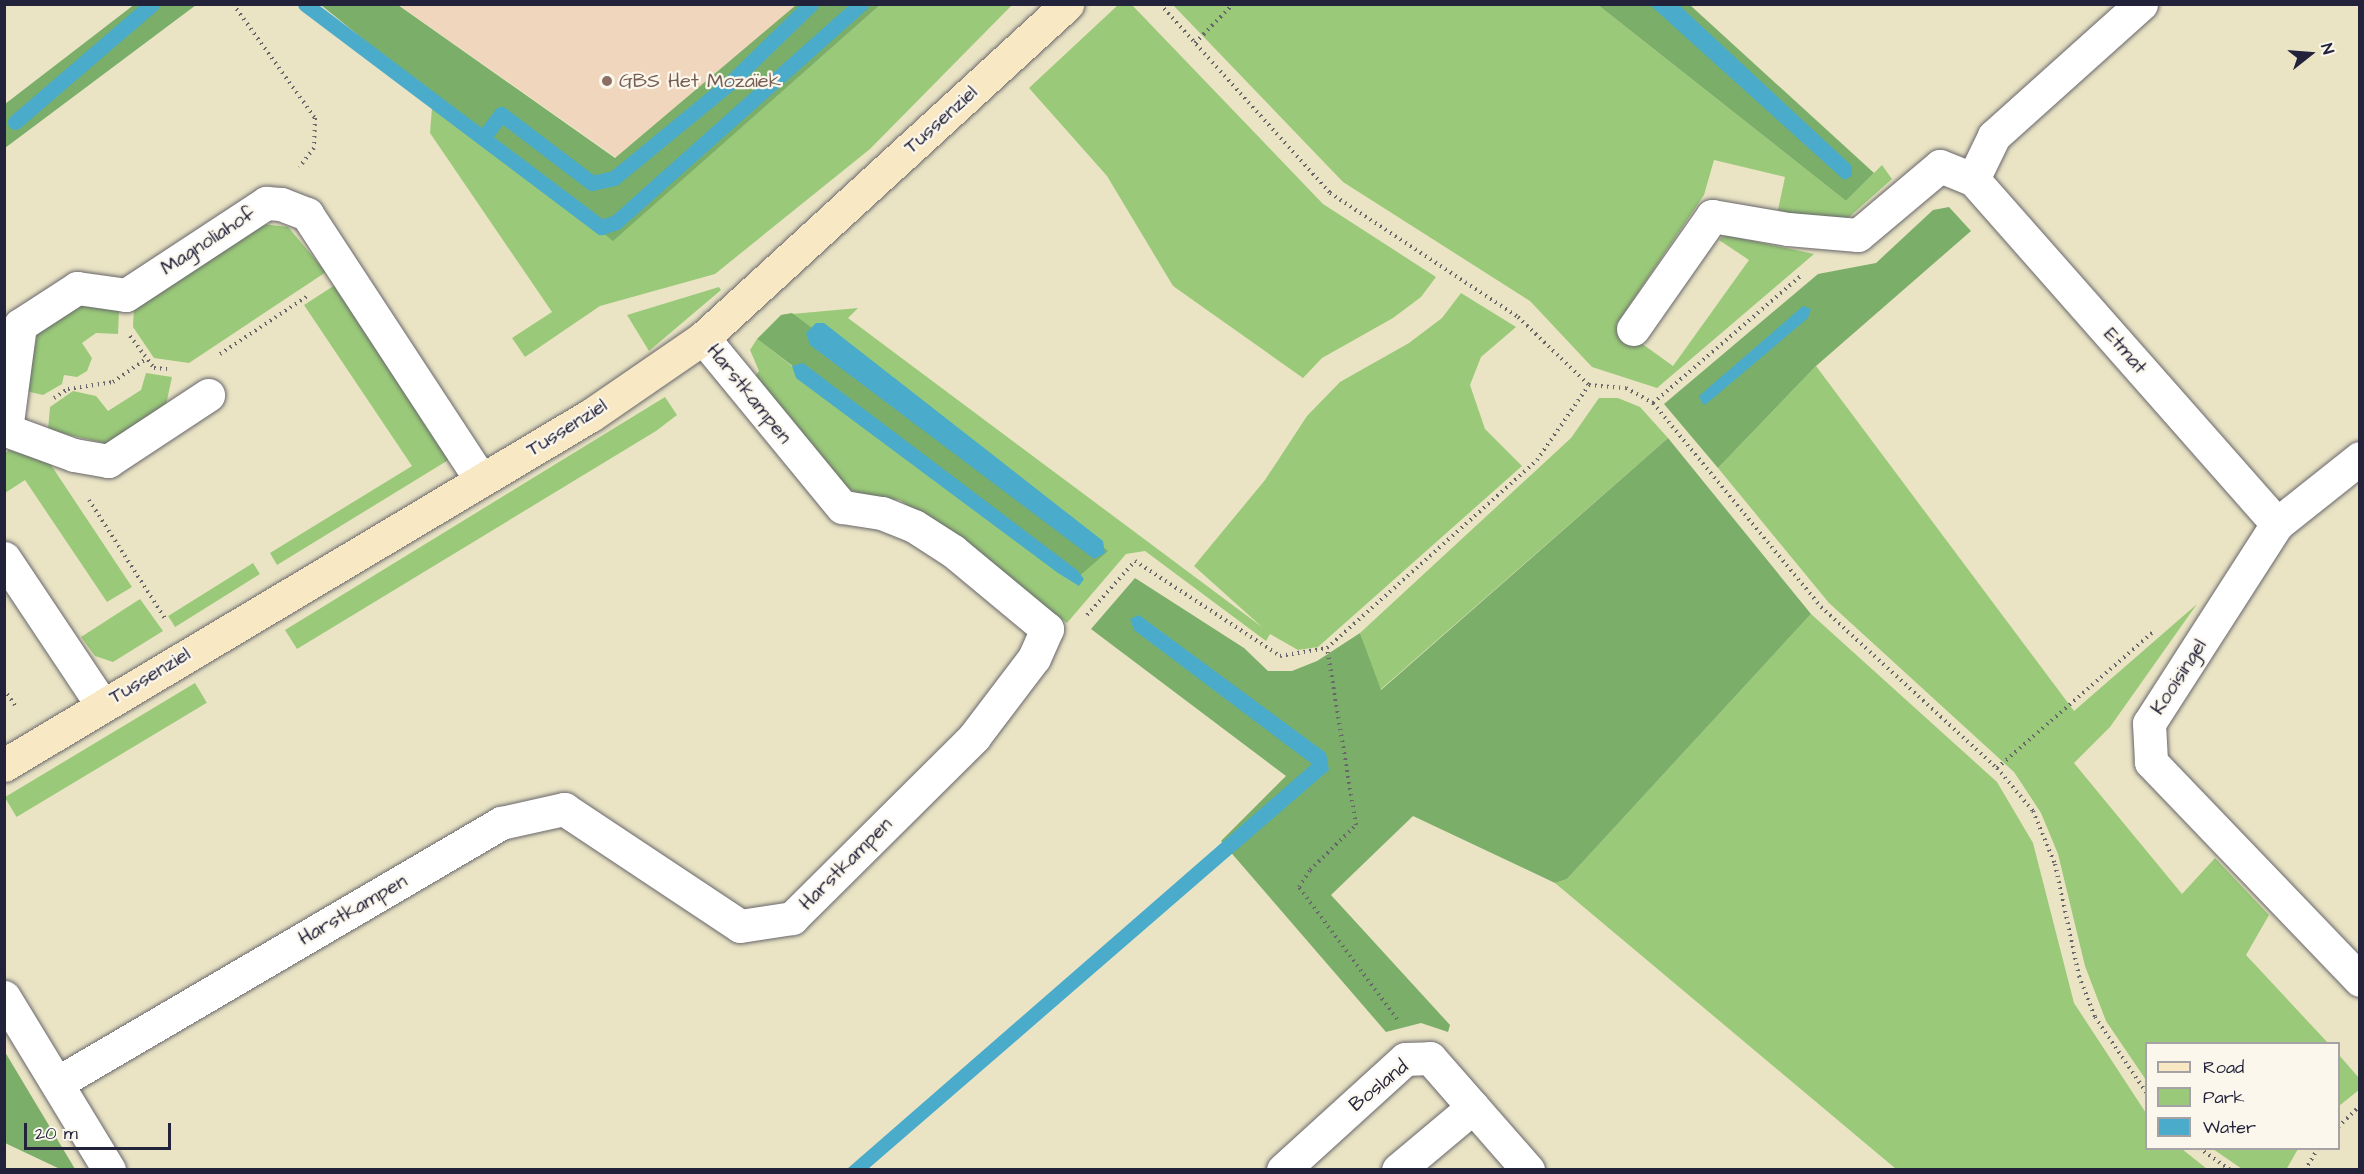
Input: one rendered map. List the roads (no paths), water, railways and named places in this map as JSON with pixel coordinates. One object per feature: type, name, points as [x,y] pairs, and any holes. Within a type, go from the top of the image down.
[{"type":"street","name":"Tussenziel","points":[[4,765],[188,653],[591,415],[703,338],[1067,4]]},
{"type":"street","points":[[1973,179],[1994,136],[2141,4]]},
{"type":"street","name":"Etmat","points":[[1633,329],[1712,216],[1858,235],[1940,166],[1973,179],[2277,524]]},
{"type":"street","name":"Magnoliahof","points":[[5,431],[20,326],[77,288],[126,295],[266,203],[281,204],[307,214],[481,480]]},
{"type":"street","name":"Harstkampen","points":[[57,1083],[501,823],[564,809],[740,926],[792,918],[974,737],[1034,658],[1047,629],[952,551],[914,526],[881,513],[842,507],[703,338]]},
{"type":"street","points":[[5,431],[55,448],[108,461],[200,384]]},
{"type":"street","name":"Kooisingel","points":[[2360,458],[2277,524],[2149,723],[2151,762],[2360,980]]},
{"type":"street","points":[[4,558],[102,705]]},
{"type":"street","points":[[4,997],[109,1170]]},
{"type":"street","name":"Bosland","points":[[1283,1170],[1405,1059],[1430,1058],[1528,1170]]},
{"type":"street","points":[[1398,1170],[1473,1107]]},
{"type":"water","points":[[1650,5],[1679,5],[1852,166],[1852,176],[1844,180]]},
{"type":"water","points":[[1803,306],[1811,309],[1808,318],[1705,405],[1702,403],[1699,396]]},
{"type":"water","points":[[816,323],[824,323],[1103,541],[1105,553],[1094,559],[810,345],[806,333]]},
{"type":"water","points":[[803,363],[1077,570],[1084,579],[1079,586],[1058,573],[796,378],[792,366]]},
{"type":"water","points":[[1139,615],[1326,753],[1329,770],[868,1169],[847,1169],[1312,764],[1134,630],[1130,619]]},
{"type":"waterway","points":[[15,122],[152,4]]},
{"type":"waterway","points":[[305,4],[601,227],[616,222],[861,4]]},
{"type":"waterway","points":[[483,138],[501,114],[592,183],[614,178],[731,82],[811,4]]},
{"type":"place","name":"GBS Het Mozaïek","points":[[607,81]]}]
